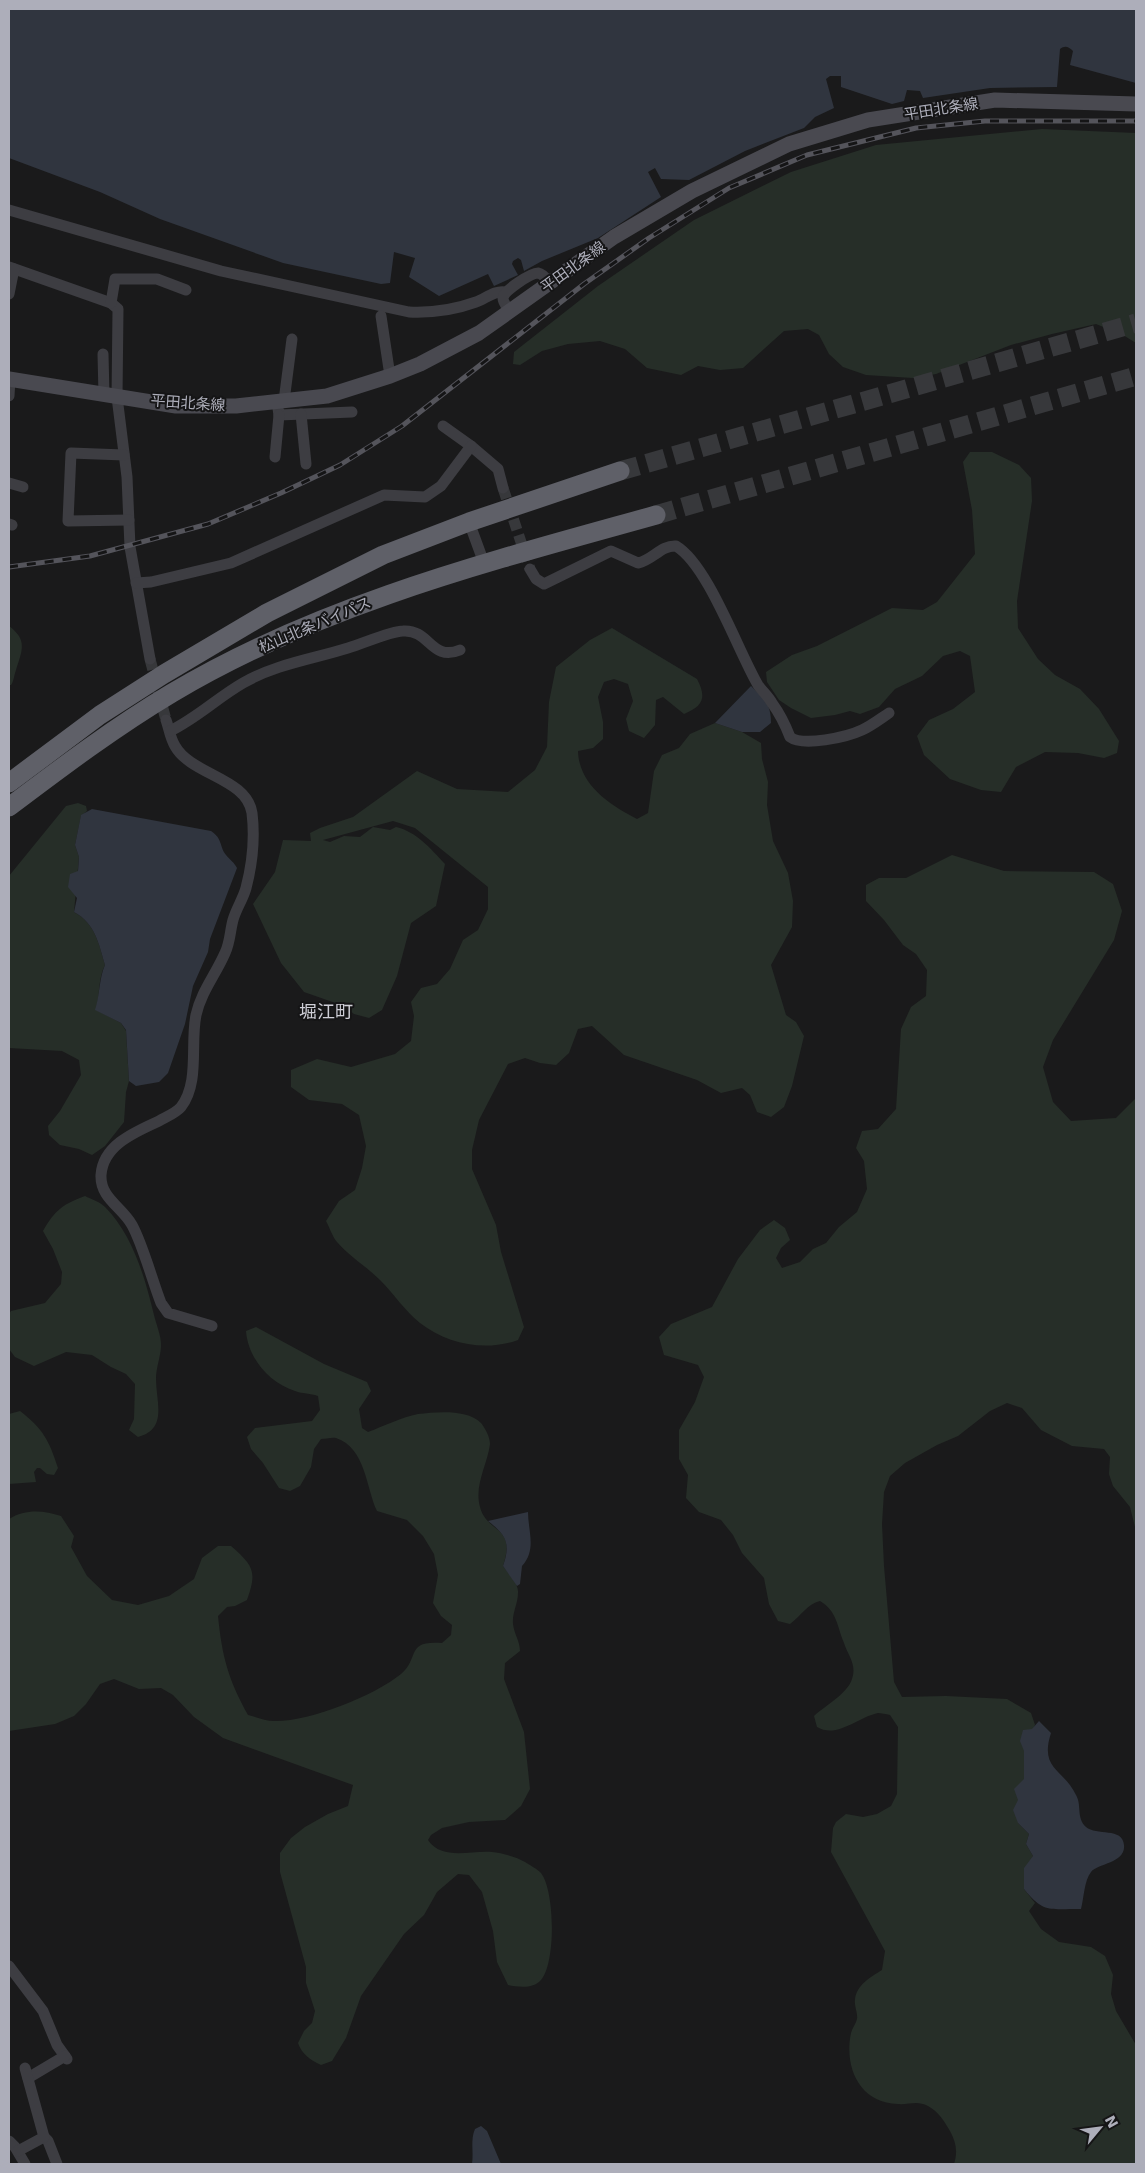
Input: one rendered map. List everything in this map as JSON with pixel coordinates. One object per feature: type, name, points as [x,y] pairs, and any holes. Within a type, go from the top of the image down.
[{"type":"highway","name":"松山北条バイパス","points":[[9,783],[100,715],[164,674],[267,613],[383,555],[469,522],[620,471]]},
{"type":"highway","name":"松山北条バイパス","points":[[9,807],[111,731],[174,692],[229,662],[312,624],[397,591],[484,563],[656,514]]},
{"type":"main road","name":"平田北条線","points":[[10,379],[176,406],[280,406],[327,396],[390,376],[420,364],[479,333],[614,237],[692,191],[790,144],[868,120],[995,100],[1136,104]]},
{"type":"street","points":[[9,210],[220,271],[409,312],[439,312],[476,302],[499,291],[505,292]]},
{"type":"street","points":[[9,294],[11,268],[111,303],[118,309],[111,396]]},
{"type":"street","points":[[510,312],[503,298],[505,292],[537,273],[542,274],[550,284]]},
{"type":"street","points":[[111,303],[115,279],[157,279],[186,290]]},
{"type":"street","points":[[382,316],[390,376]]},
{"type":"street","points":[[275,457],[280,406],[292,339]]},
{"type":"street","points":[[104,354],[124,455],[130,547],[150,659]]},
{"type":"street","points":[[9,396],[10,379]]},
{"type":"street","points":[[280,406],[301,414],[352,412]]},
{"type":"street","points":[[301,414],[306,464]]},
{"type":"street","points":[[443,426],[498,469],[503,488]]},
{"type":"street","points":[[136,583],[151,582],[231,563],[384,495],[425,497],[441,486],[471,446]]},
{"type":"street","points":[[124,455],[71,453],[68,522],[129,520]]},
{"type":"street","points":[[9,484],[23,487]]},
{"type":"street","points":[[469,522],[484,563]]},
{"type":"street","points":[[530,569],[536,579],[544,584],[611,551],[638,563],[648,560],[666,547],[676,546],[685,553],[702,576],[732,631],[757,684],[783,718],[790,736],[802,742],[849,735],[862,730],[889,714]]},
{"type":"street","points":[[212,1326],[168,1313],[161,1303],[133,1226],[102,1188],[101,1176],[107,1157],[121,1141],[172,1114],[180,1108],[188,1095],[192,1076],[196,1013],[226,951],[233,918],[246,889],[253,851],[252,812],[244,795],[186,759],[174,745],[168,726],[187,723],[223,696],[260,674],[347,649],[402,630],[417,632],[441,653],[448,654],[460,650]]},
{"type":"street","points":[[9,1966],[43,2011],[57,2045],[66,2057],[26,2073],[44,2136],[57,2164]]},
{"type":"street","points":[[18,2151],[44,2136]]},
{"type":"street","points":[[9,2142],[18,2151],[25,2164]]},
{"type":"shaded area","points":[[9,9],[1136,9],[1136,83],[1070,65],[1073,51],[1065,47],[1060,49],[1057,87],[990,88],[923,98],[920,91],[907,90],[904,101],[892,104],[841,87],[841,76],[830,76],[826,79],[834,108],[815,117],[804,128],[745,151],[689,180],[661,179],[655,168],[648,172],[661,197],[598,238],[542,261],[524,271],[521,260],[518,258],[512,264],[518,275],[494,286],[488,274],[439,296],[409,277],[415,258],[394,252],[390,283],[381,284],[283,263],[160,219],[100,192],[9,158]]},
{"type":"shaded area","points":[[1042,129],[1136,133],[1136,343],[1123,335],[1096,324],[1011,345],[936,374],[913,378],[866,375],[843,367],[829,354],[819,335],[808,329],[784,331],[743,368],[720,370],[698,366],[681,375],[647,368],[625,349],[600,341],[568,344],[542,351],[520,365],[513,364],[514,352],[598,286],[694,220],[791,172],[876,145]]},
{"type":"shaded area","points":[[970,452],[992,452],[1019,465],[1031,478],[1032,501],[1017,601],[1018,628],[1038,659],[1055,675],[1080,689],[1099,709],[1119,741],[1117,753],[1104,758],[1078,753],[1045,752],[1016,767],[1001,792],[981,790],[950,779],[924,755],[917,736],[929,720],[953,709],[975,692],[970,656],[960,651],[943,656],[922,676],[895,689],[879,707],[860,714],[850,711],[811,718],[779,700],[767,682],[766,672],[792,655],[817,646],[892,608],[923,610],[937,602],[975,554],[972,510],[963,462]]},
{"type":"shaded area","points":[[9,626],[19,636],[22,646],[11,685],[9,685]]},
{"type":"shaded area","points":[[612,628],[697,679],[702,696],[701,701],[695,708],[684,714],[663,697],[656,700],[655,725],[644,738],[629,731],[626,719],[633,701],[628,684],[614,679],[604,682],[598,697],[603,722],[603,739],[593,748],[578,751],[584,774],[590,784],[607,800],[637,819],[648,813],[654,771],[662,755],[679,748],[690,734],[715,723],[742,732],[761,743],[762,759],[768,782],[767,805],[773,841],[788,873],[793,901],[792,927],[771,965],[786,1015],[796,1022],[804,1036],[792,1086],[784,1107],[771,1117],[757,1112],[750,1095],[742,1088],[721,1093],[697,1080],[624,1055],[592,1026],[578,1029],[569,1053],[556,1065],[540,1063],[525,1058],[508,1064],[479,1120],[472,1150],[472,1169],[496,1225],[501,1252],[524,1327],[518,1340],[505,1344],[467,1344],[442,1336],[420,1323],[380,1280],[335,1240],[326,1221],[339,1201],[355,1190],[362,1168],[366,1146],[359,1115],[342,1104],[309,1100],[291,1087],[291,1070],[317,1059],[351,1067],[395,1054],[411,1041],[414,1016],[411,1002],[421,988],[437,984],[450,969],[463,940],[478,930],[488,909],[488,887],[415,828],[393,821],[323,840],[330,842],[344,836],[360,837],[373,827],[390,830],[396,827],[404,829],[417,837],[445,864],[436,906],[411,923],[397,976],[382,1010],[369,1018],[354,1014],[344,1006],[304,992],[281,963],[253,904],[275,872],[283,840],[311,841],[310,833],[353,817],[417,771],[457,789],[508,792],[535,770],[547,747],[549,702],[556,667],[590,640]]},
{"type":"shaded area","points":[[751,686],[768,706],[771,723],[760,732],[742,732],[715,723]]},
{"type":"shaded area","points":[[78,803],[86,806],[87,811],[81,816],[75,845],[79,857],[74,912],[87,922],[101,949],[105,965],[101,975],[96,1010],[121,1023],[126,1031],[129,1081],[126,1092],[124,1122],[105,1146],[92,1155],[79,1149],[60,1145],[49,1135],[48,1126],[60,1111],[81,1075],[79,1060],[62,1051],[9,1048],[9,876],[66,806]]},
{"type":"shaded area","points":[[92,809],[211,831],[219,840],[227,857],[237,868],[210,939],[208,952],[193,986],[185,1024],[168,1073],[159,1082],[136,1086],[129,1081],[126,1030],[121,1023],[95,1010],[105,965],[98,942],[91,928],[87,922],[74,912],[77,898],[68,887],[70,874],[78,871],[79,857],[75,845],[81,815]]},
{"type":"shaded area","points":[[952,855],[1004,871],[1094,872],[1113,884],[1122,911],[1114,940],[1053,1040],[1043,1067],[1053,1102],[1071,1121],[1116,1118],[1136,1098],[1136,1531],[1130,1507],[1113,1486],[1109,1474],[1110,1457],[1104,1449],[1072,1446],[1041,1430],[1022,1408],[1007,1403],[990,1411],[958,1436],[937,1445],[905,1463],[890,1476],[884,1492],[882,1524],[894,1682],[902,1697],[946,1696],[1007,1699],[1031,1713],[1035,1725],[1024,1751],[1024,1780],[1018,1800],[1018,1823],[1029,1834],[1026,1844],[1033,1856],[1024,1889],[1035,1903],[1029,1911],[1041,1929],[1059,1942],[1091,1947],[1105,1956],[1113,1975],[1111,1994],[1116,2011],[1136,2045],[1136,2164],[954,2164],[956,2147],[954,2139],[946,2124],[935,2111],[920,2103],[898,2104],[884,2102],[864,2090],[857,2081],[850,2058],[849,2046],[857,2019],[856,1995],[865,1982],[882,1970],[885,1951],[831,1852],[833,1828],[836,1822],[846,1814],[863,1817],[877,1814],[891,1806],[897,1794],[898,1727],[890,1715],[878,1713],[840,1729],[825,1730],[817,1727],[814,1716],[846,1689],[850,1684],[853,1674],[851,1660],[836,1619],[830,1609],[820,1601],[808,1607],[790,1624],[778,1621],[769,1604],[764,1578],[742,1553],[733,1535],[721,1520],[699,1512],[686,1498],[688,1475],[679,1459],[679,1430],[695,1402],[704,1377],[698,1365],[664,1355],[659,1337],[671,1324],[712,1307],[738,1259],[760,1230],[774,1220],[785,1228],[790,1240],[781,1248],[776,1258],[782,1268],[800,1262],[813,1249],[826,1243],[839,1227],[857,1212],[867,1189],[864,1161],[856,1148],[862,1131],[878,1129],[896,1109],[901,1029],[911,1007],[926,996],[927,970],[916,954],[903,945],[884,920],[866,901],[866,885],[879,878],[906,878]]},
{"type":"shaded area","points":[[85,1196],[105,1207],[123,1230],[142,1272],[160,1337],[161,1349],[156,1379],[157,1421],[153,1428],[138,1437],[129,1430],[134,1419],[135,1384],[126,1374],[92,1355],[66,1352],[34,1366],[15,1357],[9,1349],[9,1314],[11,1311],[45,1303],[61,1284],[62,1272],[53,1249],[43,1231],[60,1209]]},
{"type":"shaded area","points":[[256,1327],[324,1364],[367,1382],[371,1391],[359,1409],[362,1428],[368,1432],[412,1415],[451,1412],[468,1415],[475,1419],[481,1423],[487,1433],[490,1444],[480,1483],[479,1499],[484,1516],[504,1536],[506,1553],[503,1566],[513,1579],[518,1590],[513,1624],[520,1651],[505,1663],[504,1679],[524,1732],[530,1789],[521,1806],[505,1820],[469,1822],[442,1828],[431,1835],[428,1840],[441,1850],[449,1852],[492,1852],[518,1858],[541,1873],[546,1882],[551,1910],[552,1927],[549,1959],[541,1980],[530,1986],[508,1985],[497,1962],[493,1931],[482,1892],[469,1875],[458,1874],[437,1892],[424,1915],[404,1934],[361,1996],[346,2038],[332,2061],[321,2065],[307,2056],[298,2043],[304,2031],[312,2023],[315,2011],[306,1983],[306,1967],[280,1872],[280,1853],[291,1838],[305,1827],[328,1814],[348,1806],[353,1785],[223,1738],[194,1717],[173,1695],[161,1688],[139,1689],[114,1679],[100,1684],[86,1704],[74,1716],[55,1724],[9,1731],[9,1519],[21,1513],[34,1511],[61,1516],[74,1536],[71,1547],[87,1576],[112,1600],[138,1605],[169,1596],[194,1579],[202,1558],[218,1546],[231,1546],[249,1564],[252,1583],[247,1600],[235,1606],[227,1607],[218,1616],[222,1643],[227,1667],[235,1690],[248,1715],[264,1720],[288,1720],[305,1717],[358,1699],[375,1691],[401,1674],[407,1668],[418,1647],[423,1644],[442,1643],[451,1635],[452,1625],[441,1616],[433,1603],[438,1575],[434,1554],[423,1536],[407,1520],[377,1511],[364,1470],[354,1450],[336,1438],[321,1439],[314,1449],[311,1467],[300,1486],[290,1491],[279,1488],[263,1463],[251,1449],[247,1437],[255,1428],[312,1421],[320,1410],[318,1396],[298,1392],[286,1387],[269,1376],[262,1368],[251,1351],[246,1331]]},
{"type":"shaded area","points":[[20,1411],[44,1436],[52,1450],[58,1468],[54,1475],[47,1474],[40,1468],[37,1468],[34,1472],[36,1482],[9,1484],[9,1414]]},
{"type":"shaded area","points":[[528,1512],[530,1547],[527,1560],[522,1566],[520,1584],[517,1586],[503,1566],[507,1545],[503,1535],[488,1521]]},
{"type":"shaded area","points":[[1039,1721],[1051,1733],[1048,1745],[1050,1762],[1071,1786],[1076,1795],[1083,1823],[1090,1830],[1119,1836],[1124,1845],[1121,1856],[1091,1872],[1081,1909],[1055,1909],[1043,1906],[1037,1903],[1024,1889],[1024,1868],[1033,1856],[1026,1844],[1029,1834],[1018,1823],[1013,1810],[1018,1800],[1014,1789],[1024,1779],[1024,1751],[1020,1741],[1023,1730],[1032,1729]]},
{"type":"shaded area","points":[[481,2126],[487,2131],[501,2164],[472,2164],[474,2133],[475,2129]]},
{"type":"tunnel","points":[[620,471],[1136,323]]},
{"type":"tunnel","points":[[656,515],[1136,376]]},
{"type":"tunnel","points":[[503,488],[530,569]]},
{"type":"tunnel","points":[[150,659],[166,720]]},
{"type":"railway","points":[[9,567],[90,556],[208,524],[340,465],[402,426],[584,284],[649,238],[729,188],[807,155],[916,128],[985,121],[1136,121]]},
{"type":"district","name":"堀江町","points":[[326,1012]]}]
